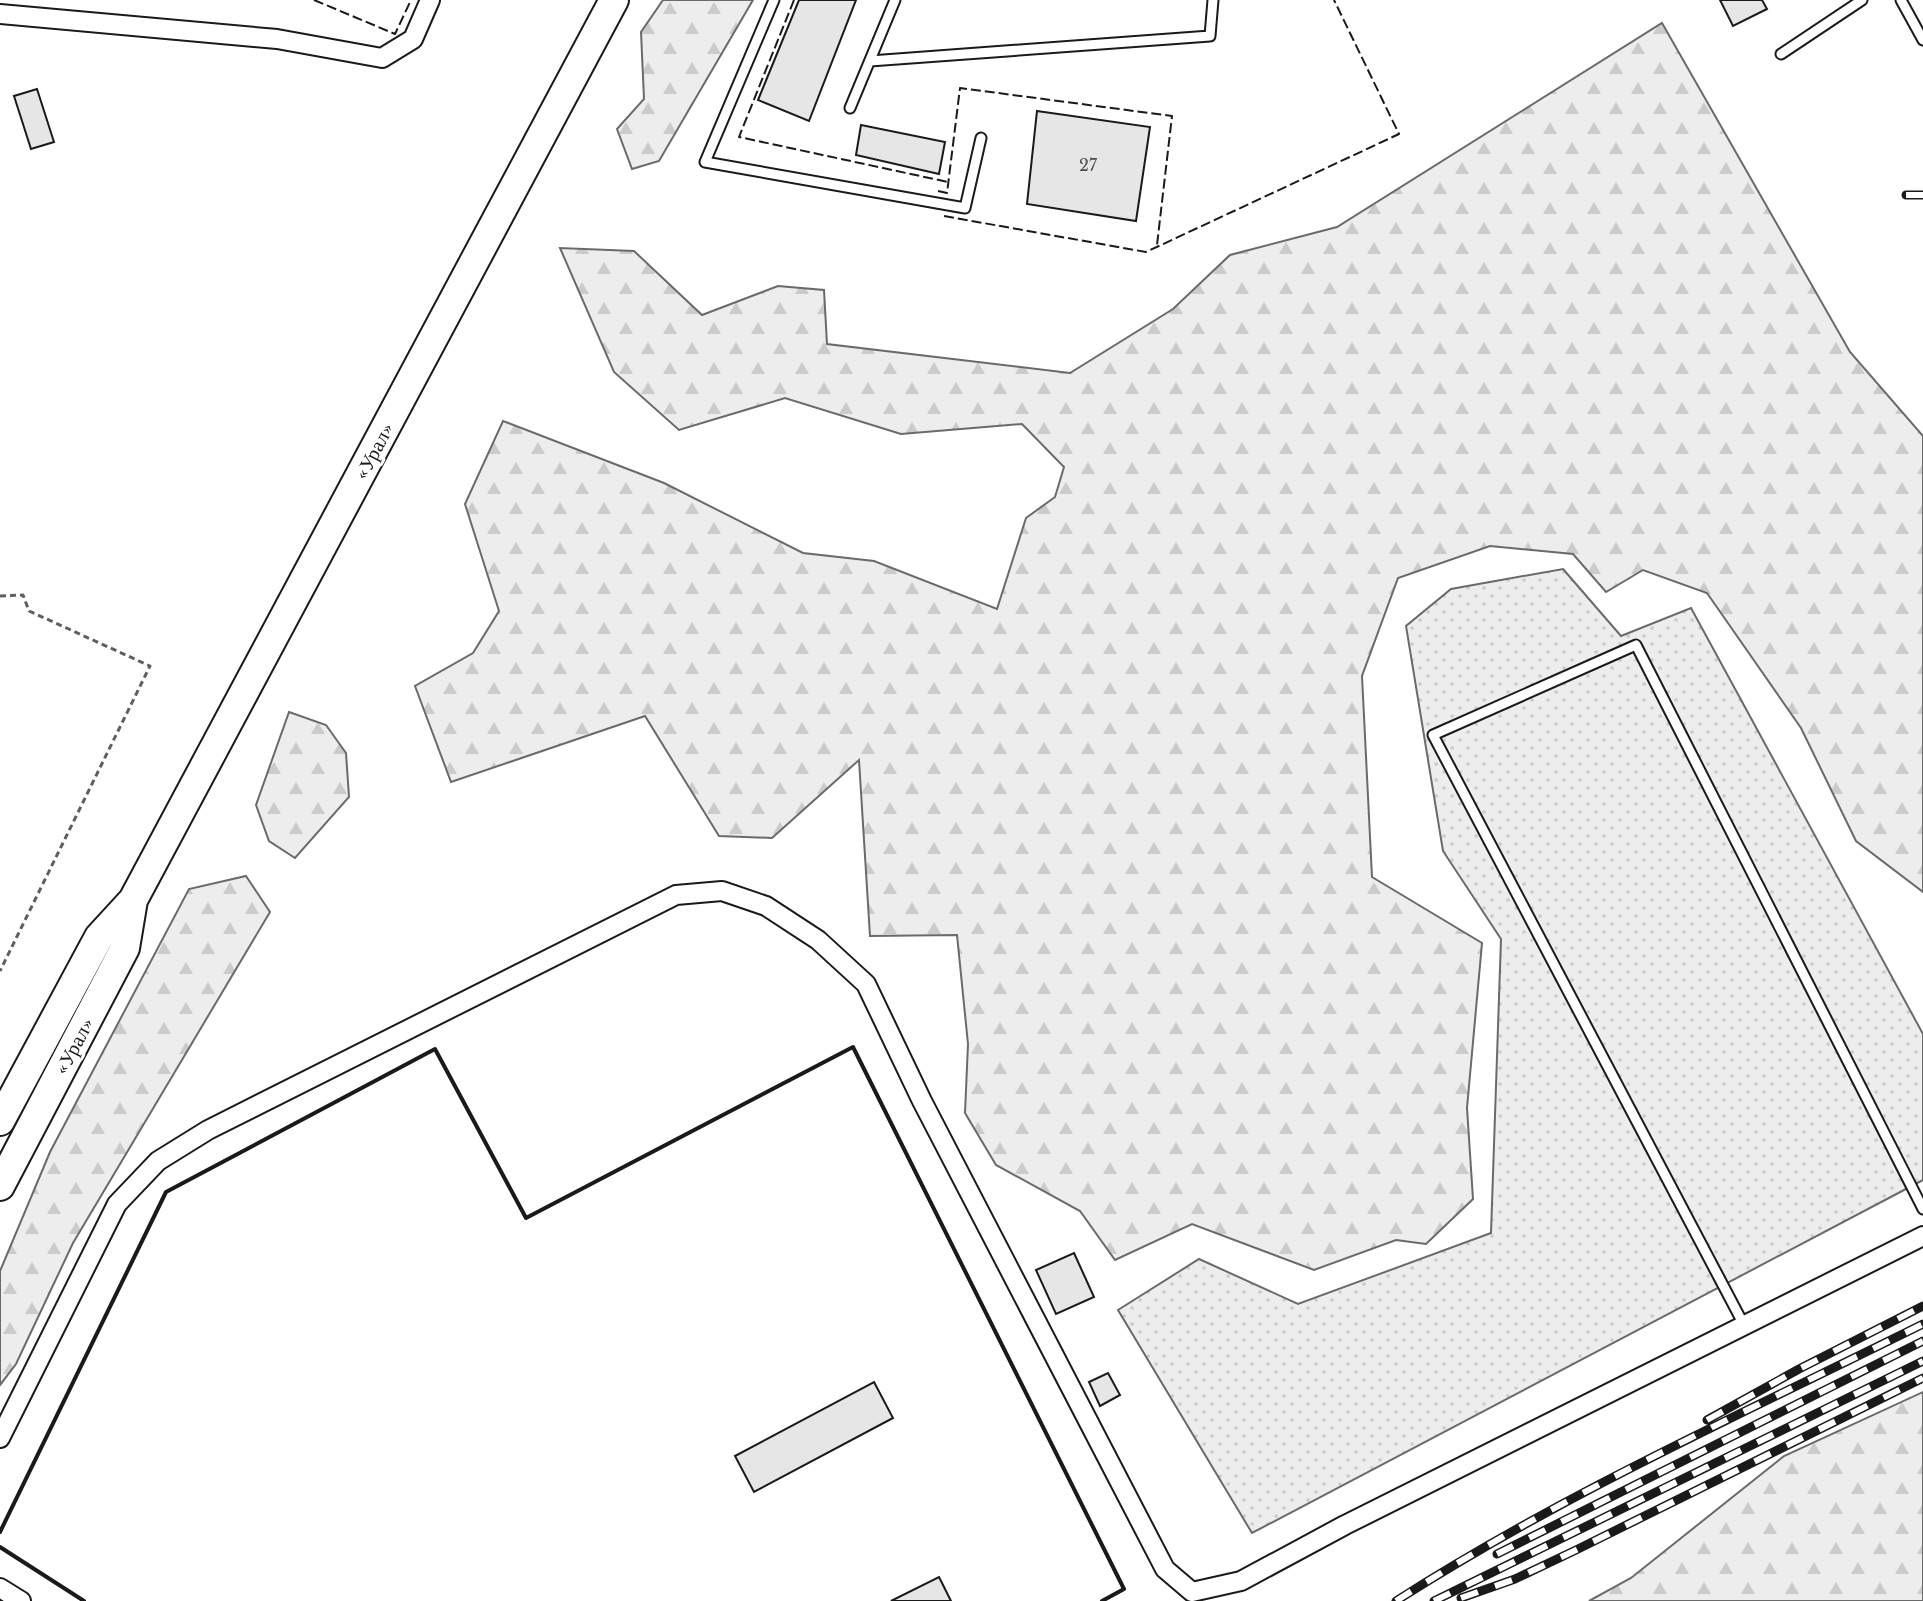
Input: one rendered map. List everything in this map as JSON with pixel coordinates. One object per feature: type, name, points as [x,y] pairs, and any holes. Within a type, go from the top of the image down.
[{"type":"highway","name":"«Урал»","points":[[0,1121],[99,937],[133,900],[614,0]]},
{"type":"highway","name":"«Урал»","points":[[0,1186],[125,948],[133,900]]},
{"type":"street","points":[[0,14],[277,39],[382,58],[413,39],[430,0]]},
{"type":"street","points":[[0,1438],[117,1204],[158,1161],[208,1130],[676,895],[722,891],[766,906],[818,940],[866,984],[929,1115],[1165,1569],[1192,1592],[1241,1581],[1345,1525],[1923,1236]]},
{"type":"street","points":[[0,1588],[21,1601]]},
{"type":"lane","points":[[774,0],[705,162],[965,208],[981,138]]},
{"type":"lane","points":[[850,108],[895,0]]},
{"type":"lane","points":[[870,61],[1210,36],[1213,0]]},
{"type":"lane","points":[[1781,54],[1862,0]]},
{"type":"lane","points":[[1901,0],[1923,40]]},
{"type":"lane","points":[[1744,1325],[1433,735],[1636,645],[1923,1209]]},
{"type":"path","points":[[0,596],[23,595],[29,611],[150,666],[0,971]]},
{"type":"green space","points":[[663,0],[753,0],[659,161],[632,169],[617,129],[644,99],[641,32]]},
{"type":"green space","points":[[1662,23],[1850,352],[1923,436],[1923,892],[1856,841],[1801,728],[1707,593],[1643,570],[1606,592],[1573,554],[1490,546],[1398,578],[1362,676],[1372,877],[1482,943],[1467,1108],[1473,1199],[1426,1244],[1396,1240],[1314,1270],[1192,1224],[1115,1260],[1080,1211],[996,1165],[965,1113],[968,1044],[957,935],[870,936],[859,760],[772,838],[719,836],[645,716],[451,782],[415,686],[473,653],[499,611],[465,504],[503,421],[664,483],[803,553],[874,561],[997,609],[1026,518],[1055,497],[1064,467],[1022,424],[901,434],[785,398],[679,430],[614,372],[560,248],[634,251],[702,315],[778,286],[824,290],[827,344],[1070,373],[1173,309],[1230,255],[1337,227]]},
{"type":"green space","points":[[1563,569],[1621,636],[1691,608],[1923,1034],[1923,1180],[1252,1533],[1118,1310],[1199,1259],[1298,1304],[1491,1233],[1501,939],[1443,851],[1406,626],[1451,589]]},
{"type":"green space","points":[[289,712],[326,725],[346,753],[349,797],[295,858],[269,841],[256,805]]},
{"type":"green space","points":[[246,876],[270,912],[73,1243],[16,1364],[0,1385],[0,1271],[50,1152],[189,889]]},
{"type":"green space","points":[[1923,1392],[1923,1601],[1589,1601],[1631,1578],[1784,1456]]},
{"type":"building","points":[[799,0],[856,0],[809,121],[758,100]]},
{"type":"building","points":[[1720,0],[1762,0],[1767,9],[1733,26]]},
{"type":"building","points":[[37,89],[54,142],[31,149],[14,96]]},
{"type":"building","points":[[1037,111],[1150,127],[1136,221],[1027,204]]},
{"type":"building","points":[[861,125],[945,142],[939,174],[856,155]]},
{"type":"building","points":[[1074,1253],[1094,1297],[1056,1314],[1036,1270]]},
{"type":"building","points":[[1108,1373],[1120,1395],[1100,1406],[1089,1382]]},
{"type":"building","points":[[874,1382],[893,1418],[754,1492],[735,1456]]},
{"type":"building","points":[[939,1577],[951,1601],[891,1601]]},
{"type":"railway","points":[[1906,195],[1923,195]]},
{"type":"railway","points":[[1707,1420],[1923,1306]]},
{"type":"railway","points":[[1396,1601],[1589,1490],[1923,1324]]},
{"type":"railway","points":[[1497,1554],[1923,1341]]},
{"type":"railway","points":[[1434,1601],[1923,1361]]},
{"type":"railway","points":[[1461,1598],[1515,1579],[1576,1550],[1923,1378]]},
{"type":"fence","points":[[314,0],[395,34],[411,0]]},
{"type":"fence","points":[[794,0],[739,137],[948,182]]},
{"type":"fence","points":[[944,216],[1146,252],[1399,134],[1334,0]]},
{"type":"fence","points":[[938,191],[947,193],[960,88],[1172,116],[1157,245]]},
{"type":"wall","points":[[0,1532],[166,1192],[435,1049],[526,1218],[853,1047],[1124,1589],[1102,1601]]},
{"type":"wall","points":[[0,1547],[84,1601]]}]
